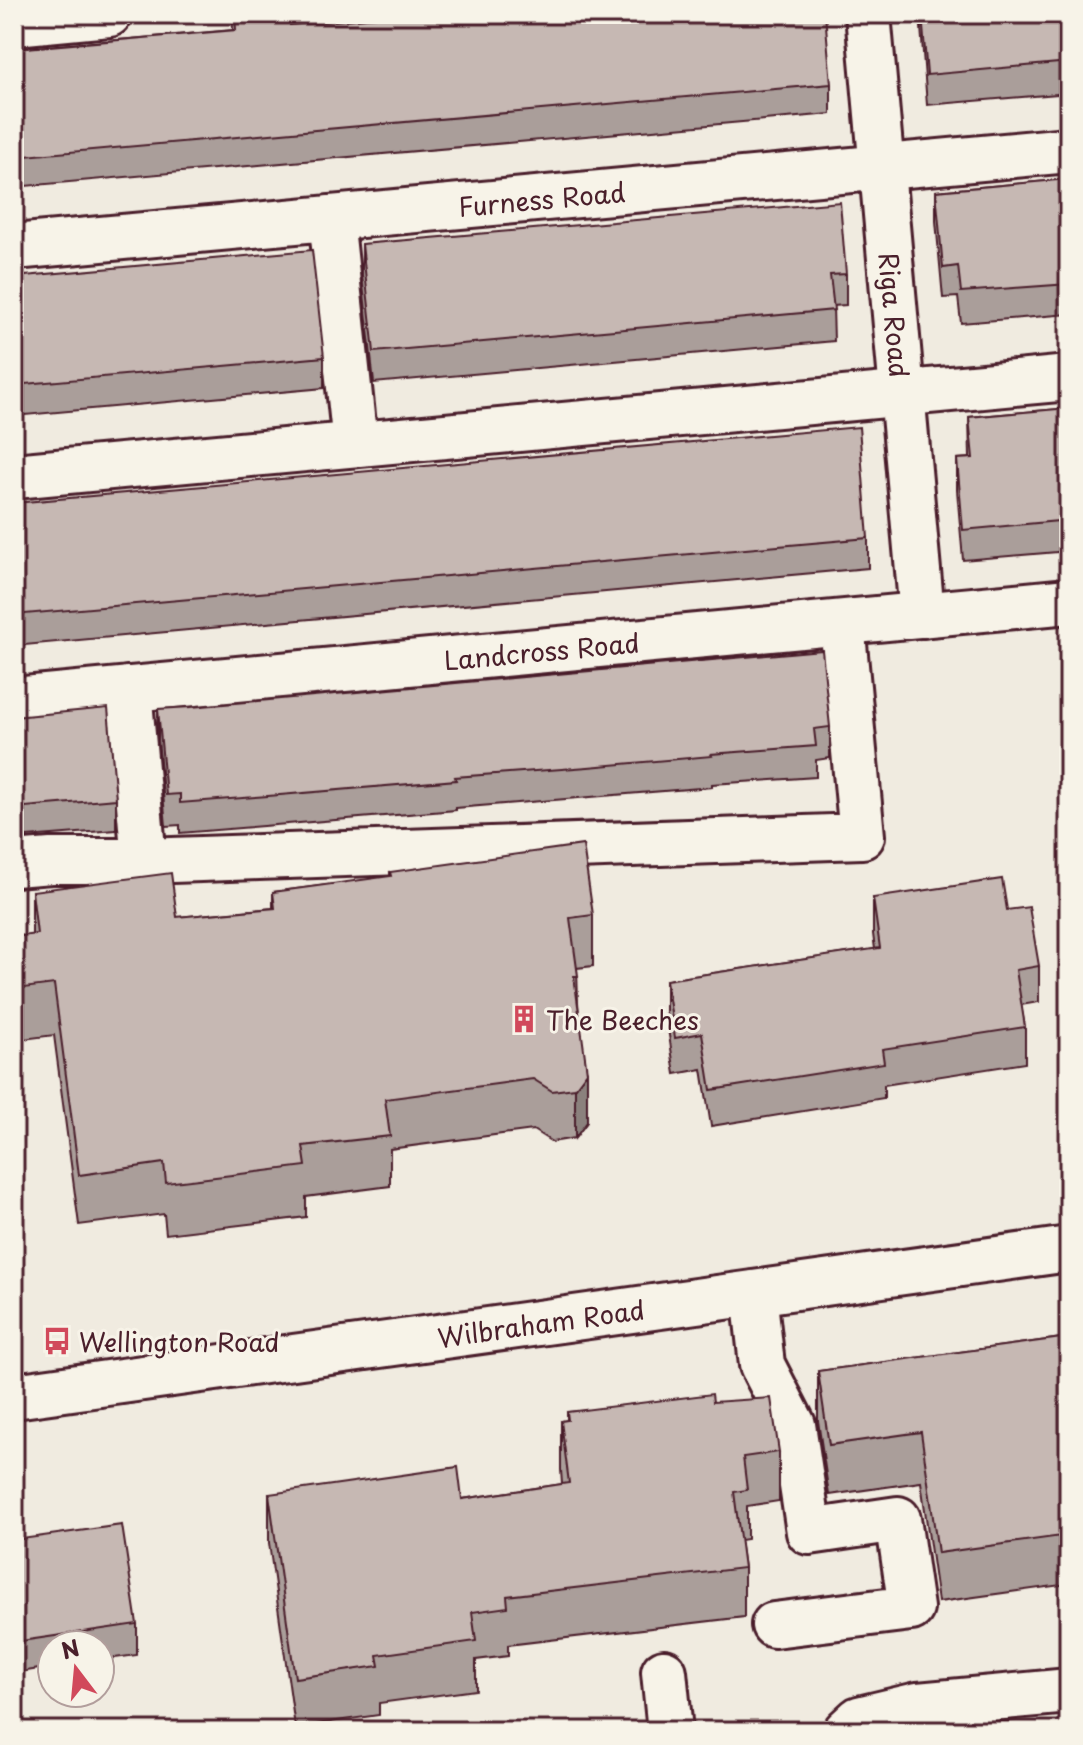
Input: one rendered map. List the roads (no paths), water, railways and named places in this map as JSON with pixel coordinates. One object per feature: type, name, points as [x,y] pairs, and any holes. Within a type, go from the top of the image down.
[{"type":"main road","points":[[14,23],[109,14]]},
{"type":"main road","name":"Riga Road","points":[[868,14],[922,615]]},
{"type":"main road","name":"Furness Road","points":[[14,247],[1069,150]]},
{"type":"main road","points":[[331,218],[355,444]]},
{"type":"main road","points":[[14,476],[1069,378]]},
{"type":"main road","name":"Landcross Road","points":[[14,700],[1069,601]]},
{"type":"main road","points":[[14,864],[862,836],[842,623]]},
{"type":"main road","points":[[129,689],[144,861]]},
{"type":"main road","name":"Wilbraham Road","points":[[14,1396],[1069,1249]]},
{"type":"main road","points":[[754,1293],[762,1365],[793,1425],[809,1532],[898,1519],[911,1608],[774,1625]]},
{"type":"main road","points":[[664,1672],[670,1731]]},
{"type":"main road","points":[[846,1731],[859,1719],[918,1705],[1069,1691]]},
{"type":"place","name":"The Beeches","points":[[524,1019]]},
{"type":"place","name":"Wellington Road","points":[[57,1341]]}]
